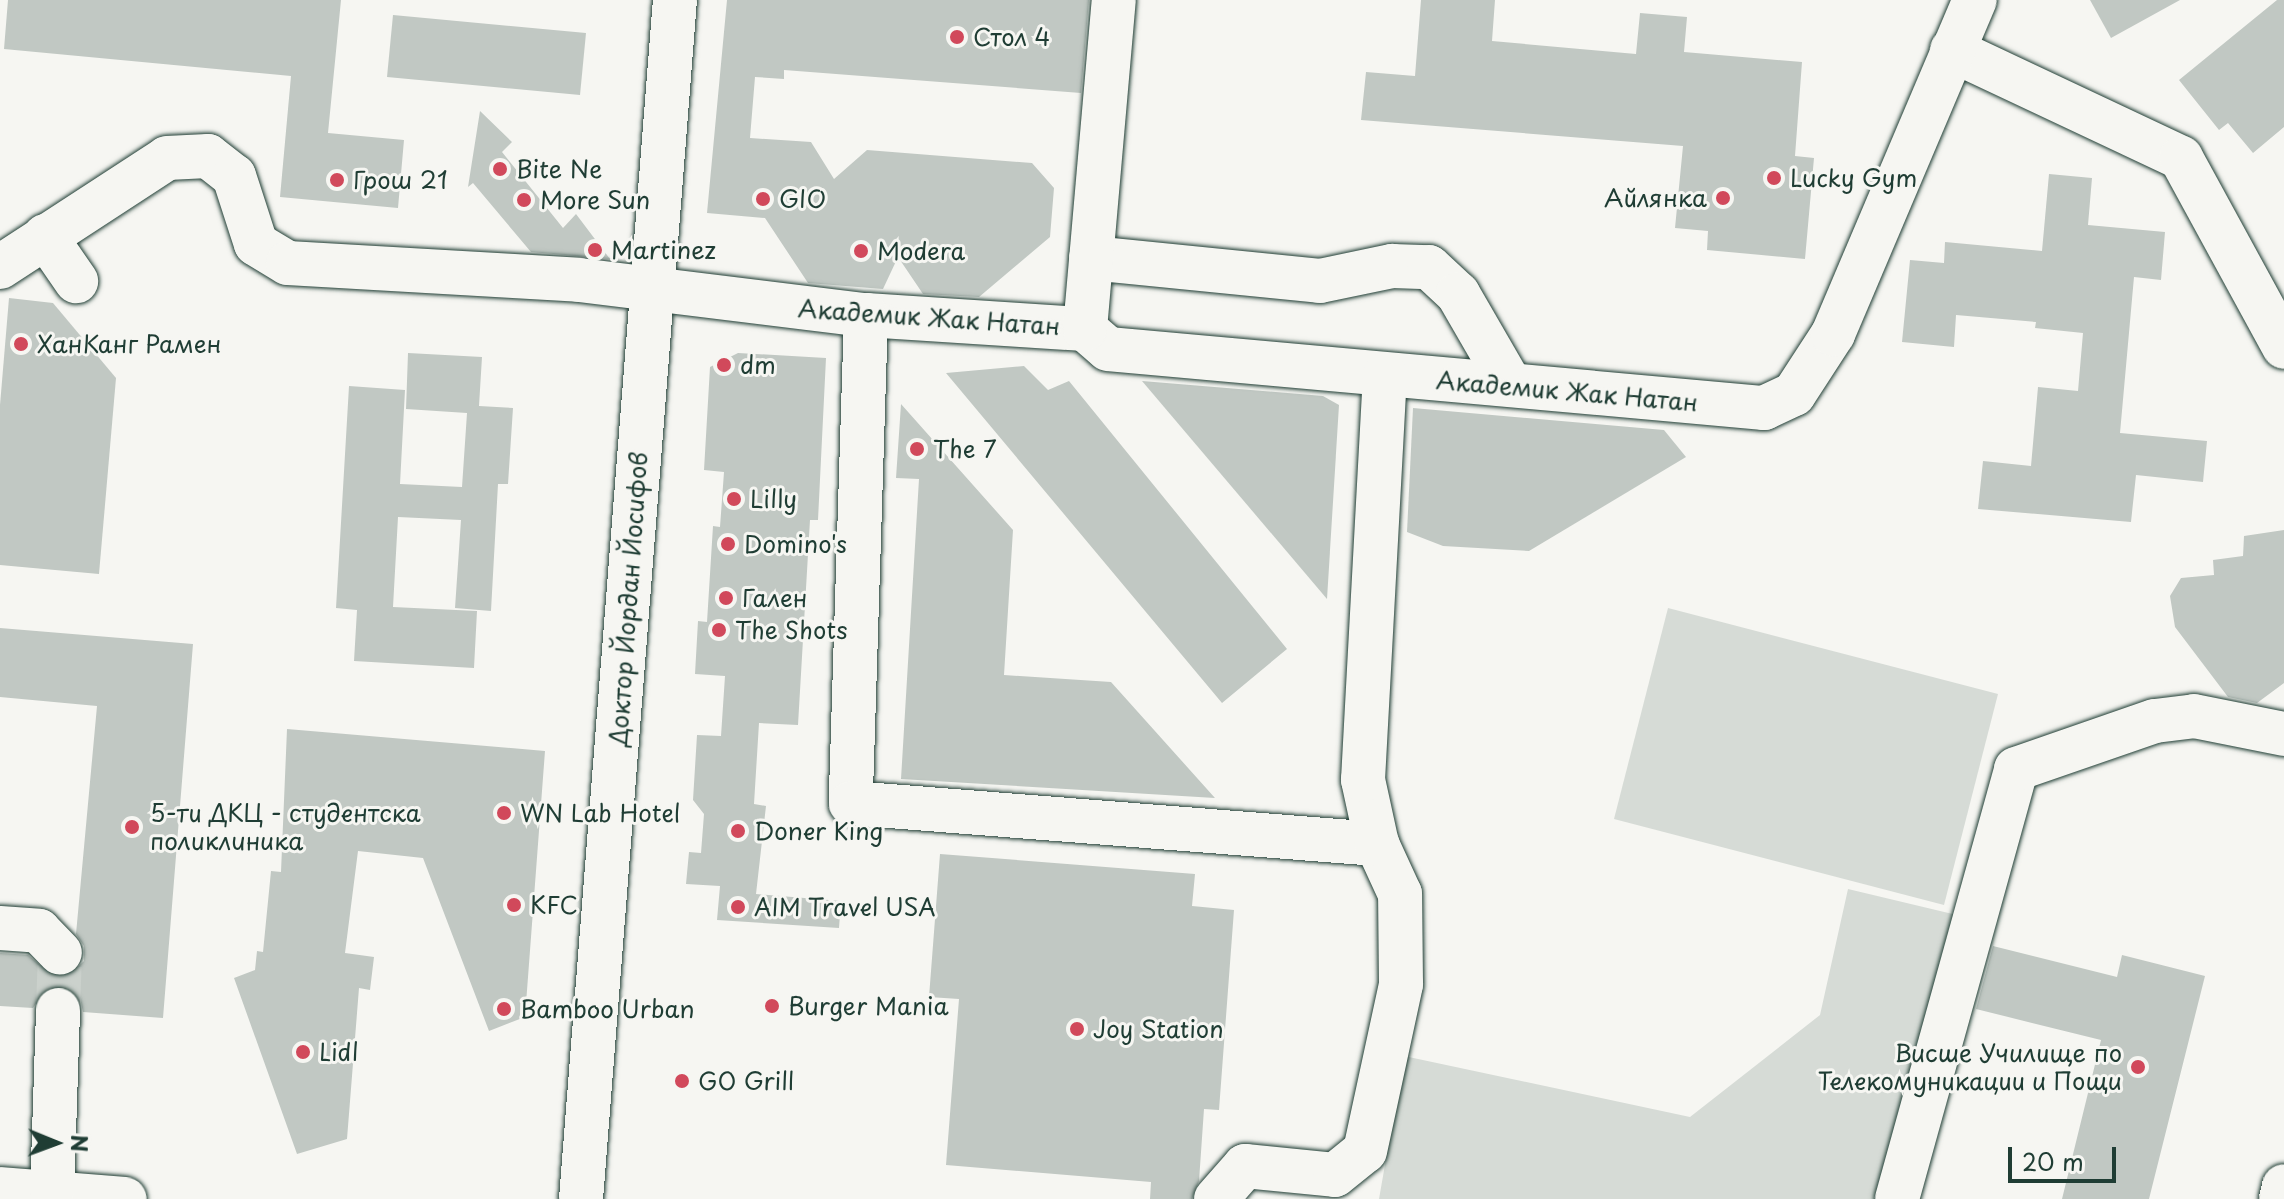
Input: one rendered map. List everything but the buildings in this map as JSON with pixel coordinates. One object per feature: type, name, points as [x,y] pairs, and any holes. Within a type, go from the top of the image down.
[{"type":"street","name":"Доктор Йордан Йосифов","points":[[581,1199],[675,0]]},
{"type":"street","points":[[1085,329],[1114,0]]},
{"type":"street","name":"Академик Жак Натан","points":[[0,267],[167,158],[208,156],[234,176],[256,244],[288,263],[579,280],[652,292],[866,315],[1085,329],[1108,349],[1764,408],[1794,394],[1833,334],[1975,0]]},
{"type":"street","points":[[1952,50],[2181,158],[2284,347]]},
{"type":"street","points":[[45,236],[76,281]]},
{"type":"street","points":[[1091,258],[1320,281],[1392,266],[1429,267],[1458,294],[1510,384]]},
{"type":"street","points":[[866,315],[851,803],[1377,844]]},
{"type":"street","points":[[1216,1199],[1245,1166],[1335,1175],[1365,1151],[1401,984],[1400,894],[1377,844],[1363,780],[1385,375]]},
{"type":"street","points":[[1897,1199],[2016,769],[2155,721],[2194,716],[2284,734]]},
{"type":"street","points":[[0,928],[39,931],[60,953]]},
{"type":"street","points":[[52,1193],[58,1010]]},
{"type":"street","points":[[2281,1199],[2284,1186]]},
{"type":"street","points":[[0,1189],[125,1199]]},
{"type":"shaded area","points":[[1668,608],[1998,694],[1944,905],[1614,819]]},
{"type":"shaded area","points":[[1848,889],[1961,916],[1882,1199],[1379,1199],[1404,1056],[1690,1117],[1820,1015]]},
{"type":"tunnel","points":[[58,1010],[60,953]]},
{"type":"place","name":"Стол 4","points":[[957,37]]},
{"type":"place","name":"Bite Ne","points":[[500,169]]},
{"type":"place","name":"Lucky Gym","points":[[1774,178]]},
{"type":"place","name":"Грош 21","points":[[337,180]]},
{"type":"place","name":"Айлянка","points":[[1723,198]]},
{"type":"place","name":"GIO","points":[[763,199]]},
{"type":"place","name":"More Sun","points":[[524,200]]},
{"type":"place","name":"Martinez","points":[[595,250]]},
{"type":"place","name":"Modera","points":[[861,251]]},
{"type":"place","name":"ХанКанг Рамен","points":[[21,344]]},
{"type":"place","name":"dm","points":[[724,365]]},
{"type":"place","name":"The 7","points":[[917,449]]},
{"type":"place","name":"Lilly","points":[[734,499]]},
{"type":"place","name":"Domino's","points":[[728,544]]},
{"type":"place","name":"Гален","points":[[726,598]]},
{"type":"place","name":"The Shots","points":[[719,630]]},
{"type":"place","name":"WN Lab Hotel","points":[[504,813]]},
{"type":"place","name":"5-ти ДКЦ - студентска поликлиника","points":[[132,827]]},
{"type":"place","name":"Doner King","points":[[738,831]]},
{"type":"place","name":"KFC","points":[[514,905]]},
{"type":"place","name":"AIM Travel USA","points":[[738,907]]},
{"type":"place","name":"Burger Mania","points":[[772,1006]]},
{"type":"place","name":"Bamboo Urban","points":[[504,1009]]},
{"type":"place","name":"Joy Station","points":[[1077,1029]]},
{"type":"place","name":"Lidl","points":[[303,1052]]},
{"type":"place","name":"Висше Училище по Телекомуникации и Пощи","points":[[2138,1067]]},
{"type":"place","name":"GO Grill","points":[[682,1081]]}]
